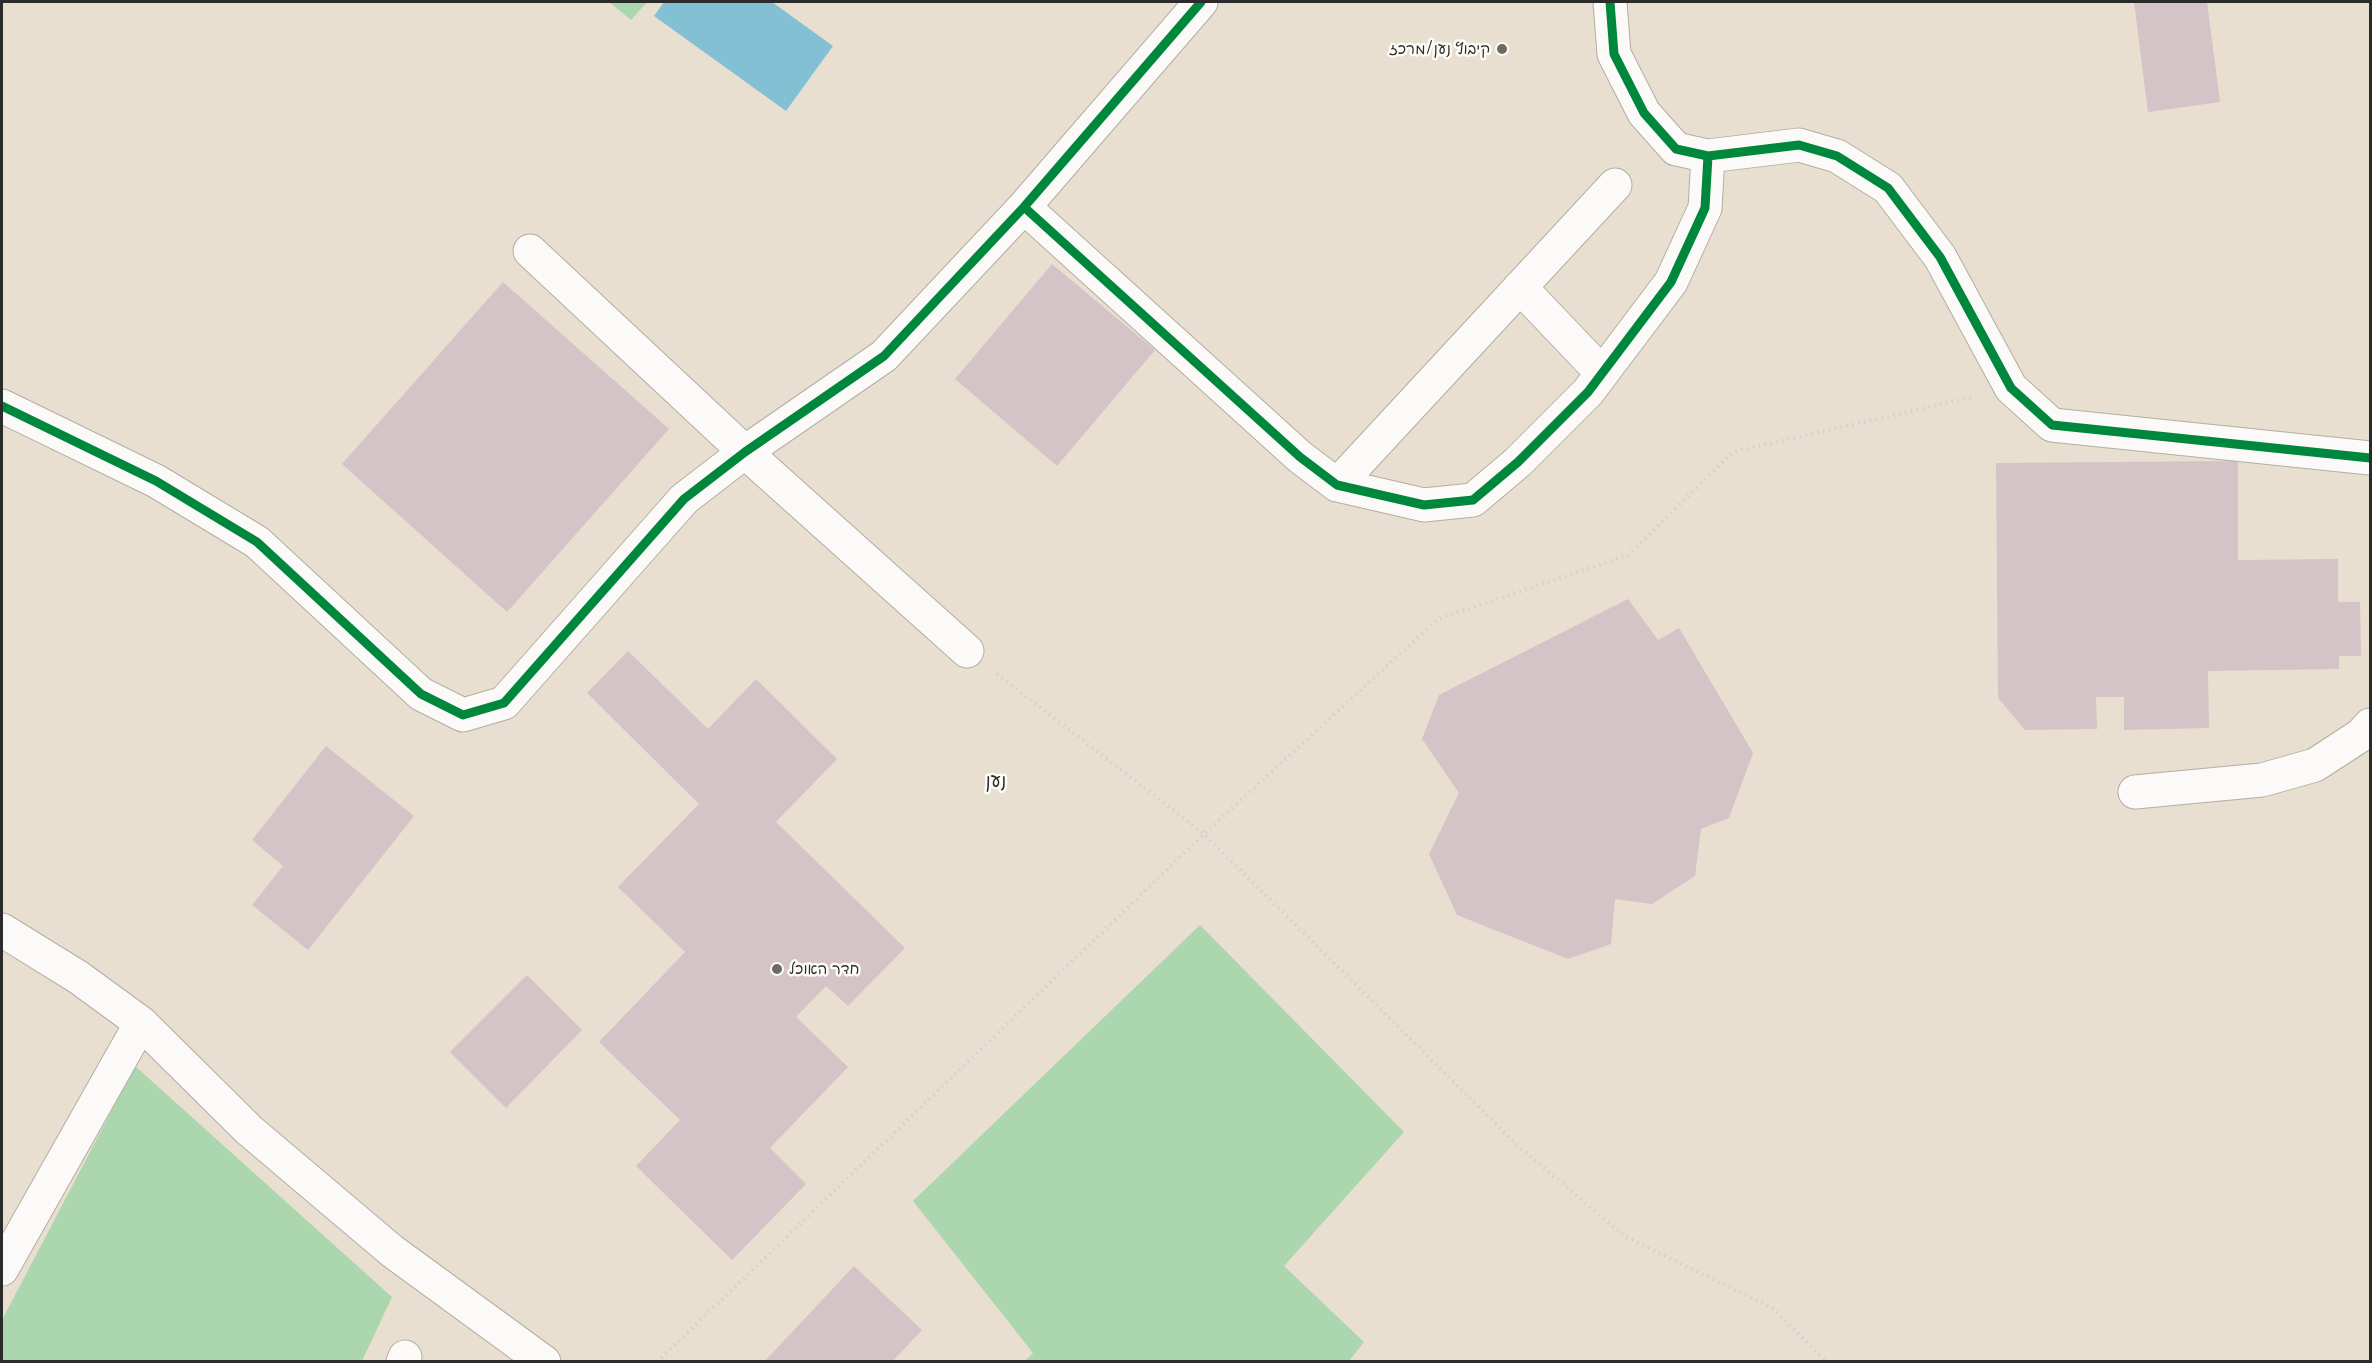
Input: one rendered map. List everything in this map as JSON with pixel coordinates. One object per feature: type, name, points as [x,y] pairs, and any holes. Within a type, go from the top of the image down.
[{"type":"street","points":[[2,406],[156,481],[257,542],[421,694],[463,715],[504,704],[684,499],[745,453],[884,356],[1024,207],[1201,2]]},
{"type":"street","points":[[1610,2],[1614,54],[1644,114],[1676,149],[1708,156],[1798,145],[1838,156],[1888,188],[1940,257],[2011,388],[2052,425],[2370,458]]},
{"type":"street","points":[[1024,207],[1300,457],[1337,485],[1424,505],[1473,500],[1518,462],[1588,392],[1671,282],[1705,208],[1708,156]]},
{"type":"street","points":[[1337,485],[1616,185]]},
{"type":"street","points":[[530,252],[745,453],[967,651]]},
{"type":"street","points":[[1520,287],[1602,373]]},
{"type":"street","points":[[2135,792],[2262,780],[2315,765],[2361,735],[2370,725]]},
{"type":"street","points":[[2,930],[78,977],[141,1023],[249,1130],[392,1251],[537,1359]]},
{"type":"street","points":[[2,1269],[141,1023]]},
{"type":"path","points":[[657,1362],[1204,834],[1437,619],[1628,555],[1733,452],[2011,388]]},
{"type":"path","points":[[967,651],[1204,834],[1516,1143],[1624,1236],[1774,1309],[1827,1362]]},
{"type":"green space","points":[[609,2],[647,2],[631,20]]},
{"type":"green space","points":[[1200,925],[1404,1132],[1284,1266],[1364,1342],[1349,1361],[1025,1361],[1033,1353],[913,1201]]},
{"type":"green space","points":[[135,1066],[392,1297],[362,1361],[2,1362],[2,1320]]},
{"type":"water","points":[[664,2],[772,2],[833,46],[786,111],[654,16]]},
{"type":"building","points":[[2134,2],[2207,2],[2220,102],[2148,112]]},
{"type":"building","points":[[1052,264],[1155,350],[1057,466],[955,379]]},
{"type":"building","points":[[503,282],[669,429],[507,612],[342,464]]},
{"type":"building","points":[[2238,461],[2238,560],[2338,559],[2338,602],[2360,602],[2361,656],[2339,656],[2339,669],[2208,671],[2209,728],[2124,730],[2124,697],[2096,697],[2097,729],[2025,730],[1998,698],[1996,463]]},
{"type":"building","points":[[1628,599],[1658,640],[1679,628],[1753,753],[1729,818],[1701,829],[1695,876],[1652,904],[1615,899],[1611,944],[1568,959],[1457,915],[1429,854],[1459,793],[1422,739],[1439,695]]},
{"type":"building","name":"חדר האוכל","points":[[628,651],[708,729],[756,679],[837,759],[776,822],[905,948],[848,1006],[826,986],[796,1017],[848,1067],[770,1148],[806,1184],[732,1260],[636,1166],[680,1120],[599,1042],[685,952],[618,887],[699,804],[587,693]]},
{"type":"building","points":[[326,746],[414,816],[308,950],[252,905],[283,866],[252,840]]},
{"type":"building","points":[[527,975],[582,1030],[506,1108],[450,1052]]},
{"type":"building","points":[[854,1266],[922,1330],[892,1362],[764,1362]]},
{"type":"cycle path","points":[[2,406],[156,481],[257,542],[421,694],[463,715],[504,703],[684,499],[745,452],[884,356],[1024,207],[1201,2]]},
{"type":"cycle path","points":[[1610,2],[1614,54],[1644,113],[1676,149],[1708,156],[1799,145],[1837,156],[1888,188],[1940,257],[2011,388],[2052,425],[2370,458]]},
{"type":"cycle path","points":[[1024,207],[1300,457],[1337,485],[1424,505],[1473,500],[1518,462],[1588,392],[1671,282],[1705,208],[1708,156]]},
{"type":"place","name":"קיבוץ נען/מרכז","points":[[1502,49]]},
{"type":"place","name":"חדר האוכל","points":[[777,969]]},
{"type":"district","name":"נען","points":[[996,781]]}]
